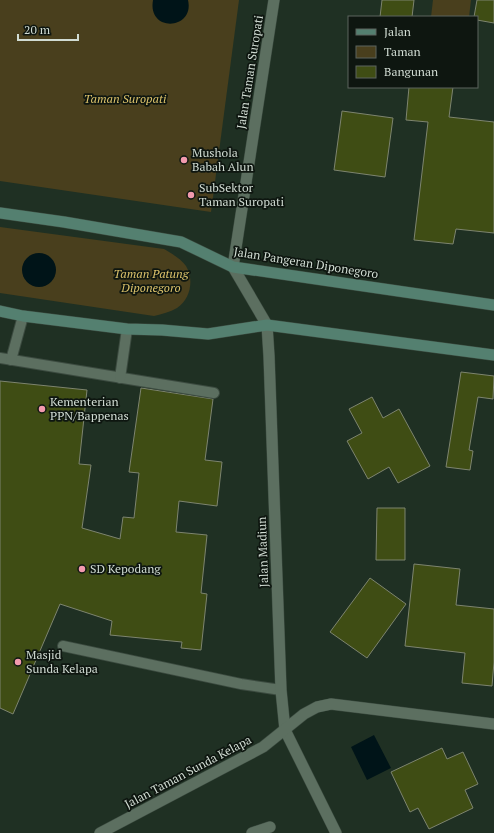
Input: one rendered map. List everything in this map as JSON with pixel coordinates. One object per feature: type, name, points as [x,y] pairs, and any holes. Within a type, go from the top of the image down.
[{"type":"main road","name":"Jalan Pangeran Diponegoro","points":[[0,213],[64,222],[181,242],[233,266],[494,305]]},
{"type":"main road","points":[[0,311],[22,316],[127,329],[208,334],[267,325],[494,356]]},
{"type":"street","name":"Jalan Taman Suropati","points":[[233,266],[274,0]]},
{"type":"street","name":"Jalan Madiun","points":[[233,266],[267,325],[281,690],[285,730],[336,833]]},
{"type":"street","name":"Jalan Taman Sunda Kelapa","points":[[100,833],[263,747],[304,714],[317,707],[331,704],[494,724]]},
{"type":"street","points":[[252,833],[270,827]]},
{"type":"lane","points":[[11,360],[22,316]]},
{"type":"lane","points":[[120,378],[127,329]]},
{"type":"lane","points":[[0,358],[214,393]]},
{"type":"lane","points":[[63,646],[242,684],[281,690]]},
{"type":"green space","name":"Taman Suropati","points":[[0,0],[239,0],[211,212],[0,181]]},
{"type":"green space","points":[[433,0],[471,0],[469,16],[431,16]]},
{"type":"green space","name":"Taman Patung Diponegoro","points":[[0,227],[164,249],[173,254],[186,266],[190,277],[190,288],[188,294],[182,304],[177,308],[154,316],[0,293]]},
{"type":"shaded area","points":[[153,0],[188,0],[188,10],[185,17],[178,22],[171,24],[163,22],[157,18],[153,11]]},
{"type":"shaded area","points":[[42,253],[51,258],[55,263],[55,277],[51,282],[46,286],[36,287],[32,286],[23,277],[22,267],[23,263],[32,254]]},
{"type":"shaded area","points":[[374,735],[391,768],[367,780],[351,747]]},
{"type":"building","points":[[382,0],[414,0],[412,16],[380,16]]},
{"type":"building","points":[[477,0],[494,0],[494,23],[478,20],[478,16],[474,16]]},
{"type":"building","points":[[409,88],[453,88],[449,117],[494,122],[494,233],[456,229],[453,244],[414,240],[428,122],[406,120]]},
{"type":"building","points":[[342,111],[393,118],[385,177],[334,170]]},
{"type":"building","points":[[461,372],[494,376],[493,399],[478,397],[469,450],[473,451],[470,470],[446,467]]},
{"type":"building","points":[[0,381],[87,390],[79,464],[91,465],[82,528],[120,539],[123,517],[134,518],[139,473],[129,472],[141,388],[213,399],[205,460],[222,462],[217,506],[179,501],[176,532],[207,535],[201,593],[207,594],[201,650],[181,648],[182,642],[110,635],[112,621],[60,604],[13,714],[0,708]]},
{"type":"building","points":[[372,397],[383,418],[399,409],[430,466],[398,483],[389,467],[368,479],[347,441],[362,433],[349,409]]},
{"type":"building","points":[[377,508],[405,508],[405,560],[376,560]]},
{"type":"building","points":[[414,564],[460,569],[456,605],[494,609],[494,662],[492,686],[462,683],[465,653],[405,646]]},
{"type":"building","points":[[370,578],[406,604],[367,658],[330,632]]},
{"type":"building","points":[[442,748],[447,759],[463,752],[478,784],[465,790],[473,808],[429,829],[418,808],[410,812],[391,772]]},
{"type":"place","name":"Mushola Babah Alun","points":[[184,160]]},
{"type":"place","name":"SubSektor Taman Suropati","points":[[191,195]]},
{"type":"place","name":"Kementerian PPN/Bappenas","points":[[42,409]]},
{"type":"place","name":"SD Kepodang","points":[[82,569]]},
{"type":"place","name":"Masjid Sunda Kelapa","points":[[18,662]]}]
